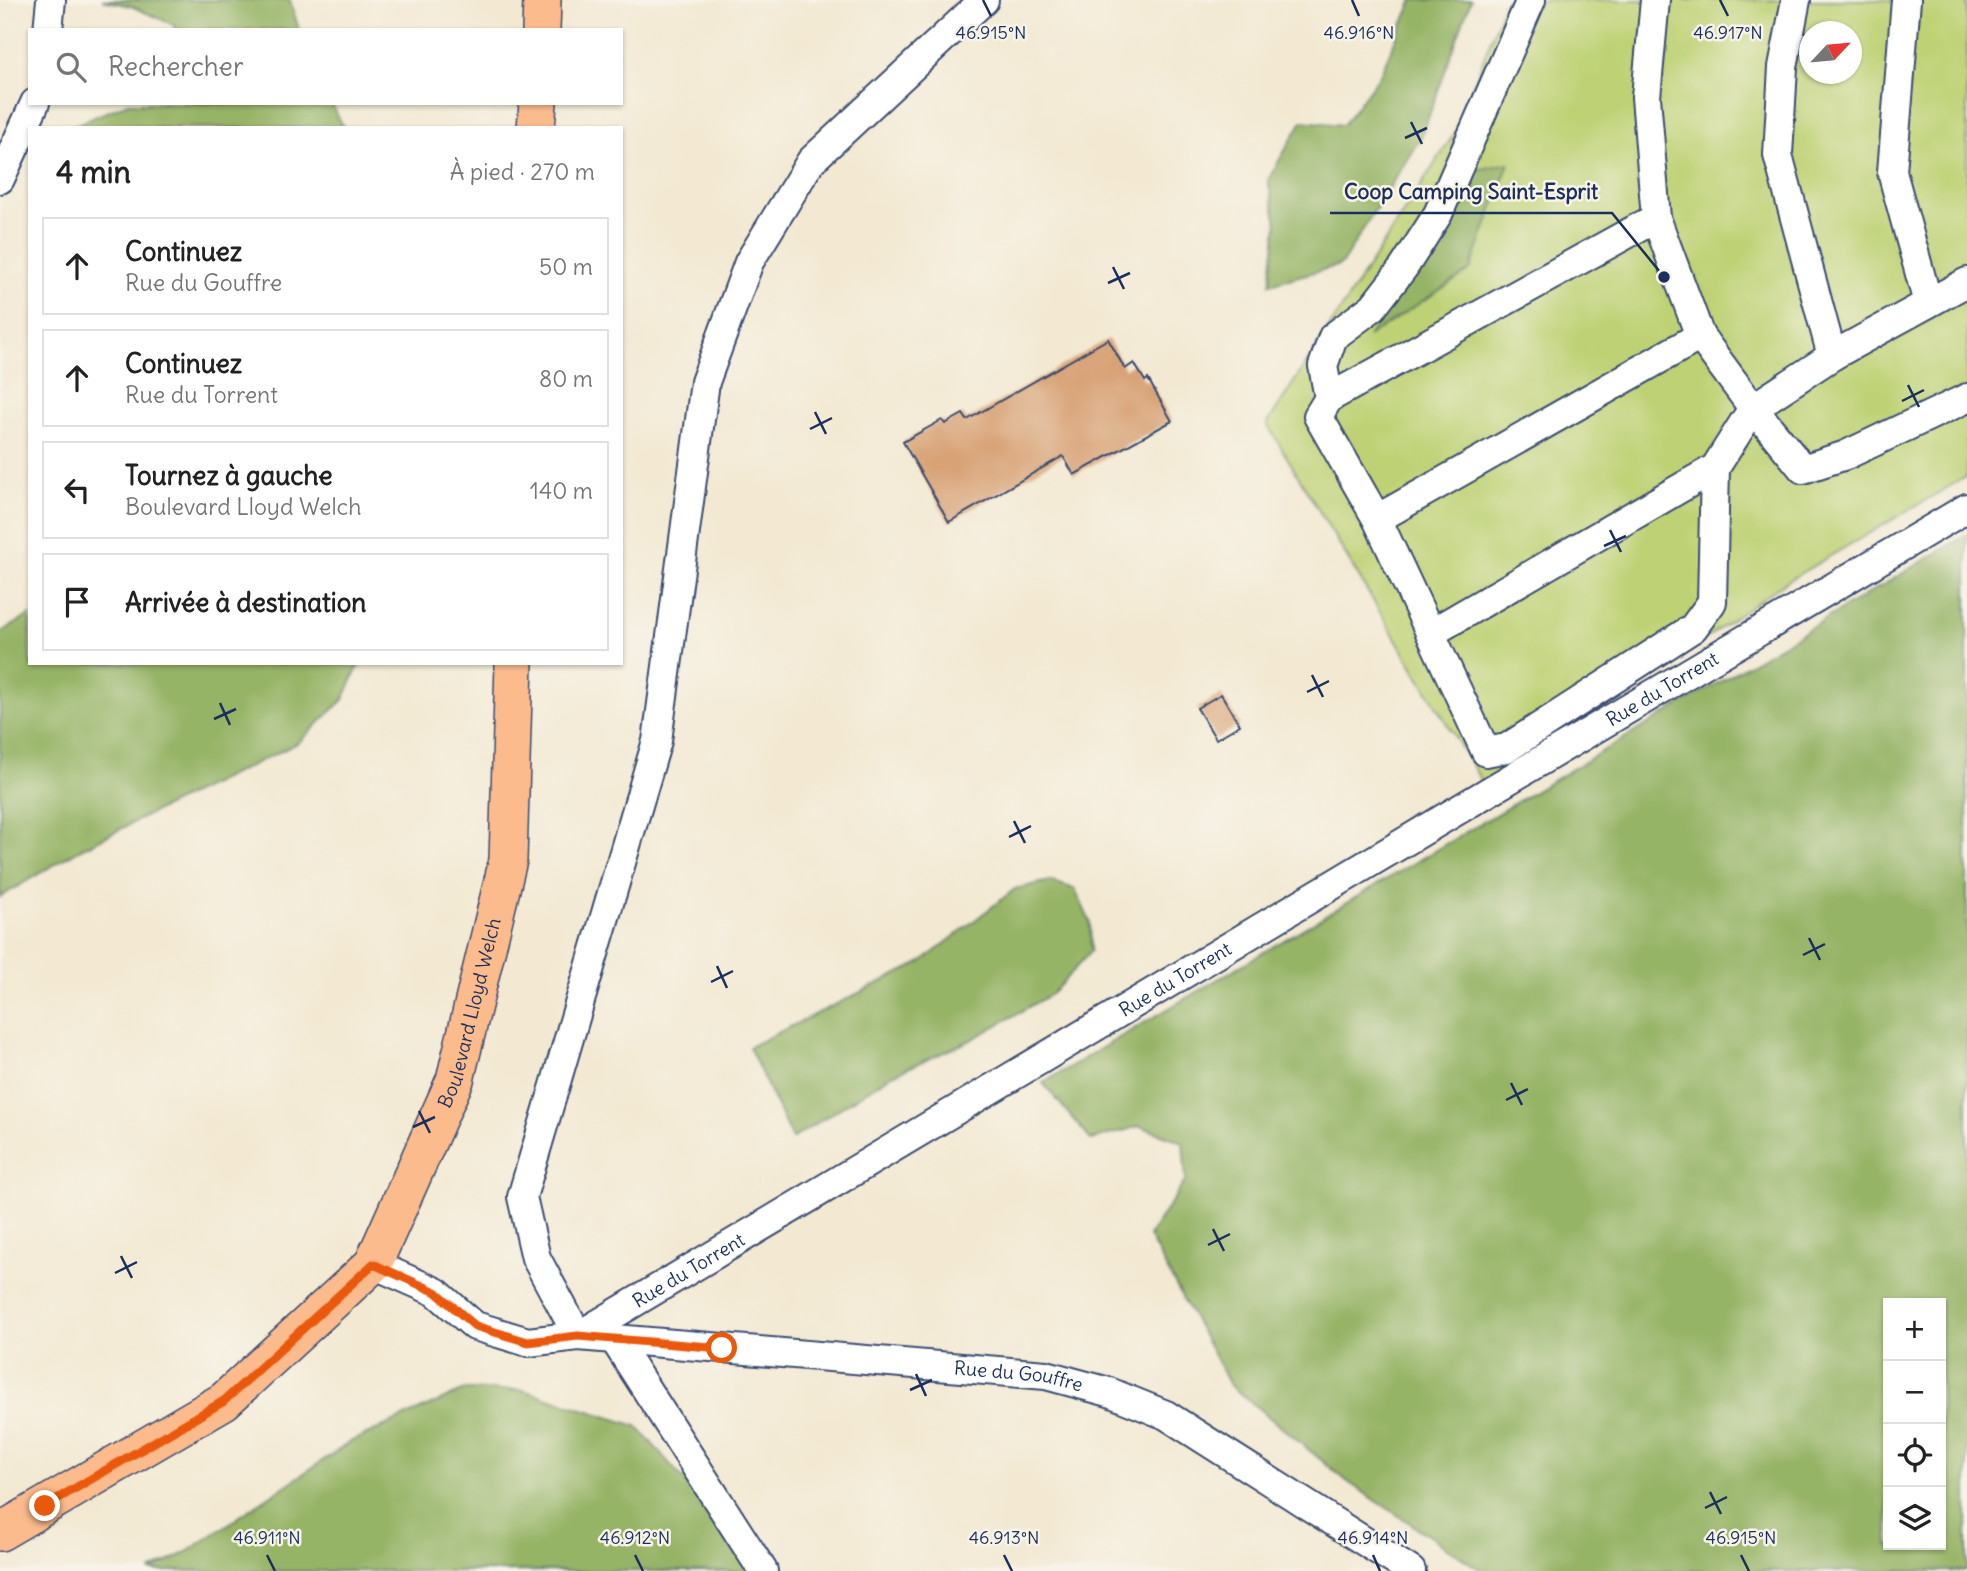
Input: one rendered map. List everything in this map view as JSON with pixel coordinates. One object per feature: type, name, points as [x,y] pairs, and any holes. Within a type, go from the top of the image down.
[{"type":"main road","points":[[541,28],[542,0]]},
{"type":"main road","points":[[536,126],[538,105]]},
{"type":"main road","name":"Boulevard Lloyd Welch","points":[[0,1532],[224,1401],[373,1264],[455,1080],[505,873],[508,860],[514,665]]},
{"type":"street","points":[[48,28],[51,0]]},
{"type":"street","points":[[578,1336],[536,1258],[523,1197],[657,741],[705,382],[749,262],[811,161],[984,0]]},
{"type":"street","points":[[1329,398],[1323,366],[1333,337],[1373,307],[1404,267],[1438,214],[1531,0]]},
{"type":"street","points":[[1655,0],[1646,97],[1656,218],[1700,336],[1753,408],[1802,469],[1846,456],[1967,398]]},
{"type":"street","points":[[1796,0],[1783,67],[1778,155],[1832,356]]},
{"type":"street","points":[[1906,0],[1892,172],[1928,303]]},
{"type":"street","points":[[0,179],[34,105]]},
{"type":"street","points":[[1656,218],[1329,398],[1318,416],[1377,519],[1486,752],[1507,748],[1693,628],[1712,603],[1715,468]]},
{"type":"street","points":[[1432,633],[1715,468],[1753,408],[1832,356],[1967,282]]},
{"type":"street","points":[[1377,519],[1700,336]]},
{"type":"street","name":"Rue du Torrent","points":[[373,1264],[436,1292],[475,1326],[528,1342],[578,1336],[1967,508]]},
{"type":"street","name":"Rue du Gouffre","points":[[578,1336],[1046,1375],[1109,1392],[1166,1415],[1411,1571]]},
{"type":"street","points":[[614,1339],[763,1571]]},
{"type":"green space","points":[[102,0],[290,0],[298,28],[175,28],[174,25],[131,6]]},
{"type":"green space","points":[[1413,0],[1471,0],[1422,135],[1341,265],[1270,284],[1277,224],[1268,180],[1302,121],[1343,125],[1380,75]]},
{"type":"green space","points":[[1506,0],[1967,0],[1967,476],[1784,583],[1488,792],[1267,424],[1456,131]]},
{"type":"green space","points":[[123,105],[332,105],[343,126],[73,126]]},
{"type":"green space","points":[[1509,163],[1470,270],[1368,337],[1477,170]]},
{"type":"green space","points":[[1967,535],[1967,1571],[1482,1571],[1348,1482],[1230,1385],[1149,1236],[1186,1180],[1183,1142],[1140,1126],[1091,1140],[1043,1083]]},
{"type":"green space","points":[[28,616],[28,665],[359,665],[343,700],[298,743],[79,850],[0,897],[0,633]]},
{"type":"green space","points":[[1050,881],[1075,889],[1090,922],[1091,951],[1053,993],[971,1040],[890,1076],[792,1139],[749,1047],[920,963],[1015,889]]},
{"type":"green space","points":[[464,1390],[523,1390],[637,1426],[763,1571],[150,1571],[184,1554],[352,1441]]},
{"type":"building","points":[[1108,339],[1125,369],[1134,363],[1145,381],[1148,379],[1172,421],[1074,475],[1063,456],[949,522],[903,442],[942,420],[945,424],[963,414],[967,420]]},
{"type":"building","points":[[1221,694],[1240,725],[1216,739],[1197,708]]},
{"type":"place","name":"Coop Camping Saint-Esprit","points":[[1664,277]]},
{"type":"route","points":[[45,1506],[224,1401],[373,1264],[436,1292],[475,1326],[528,1342],[578,1336],[722,1348]]}]
